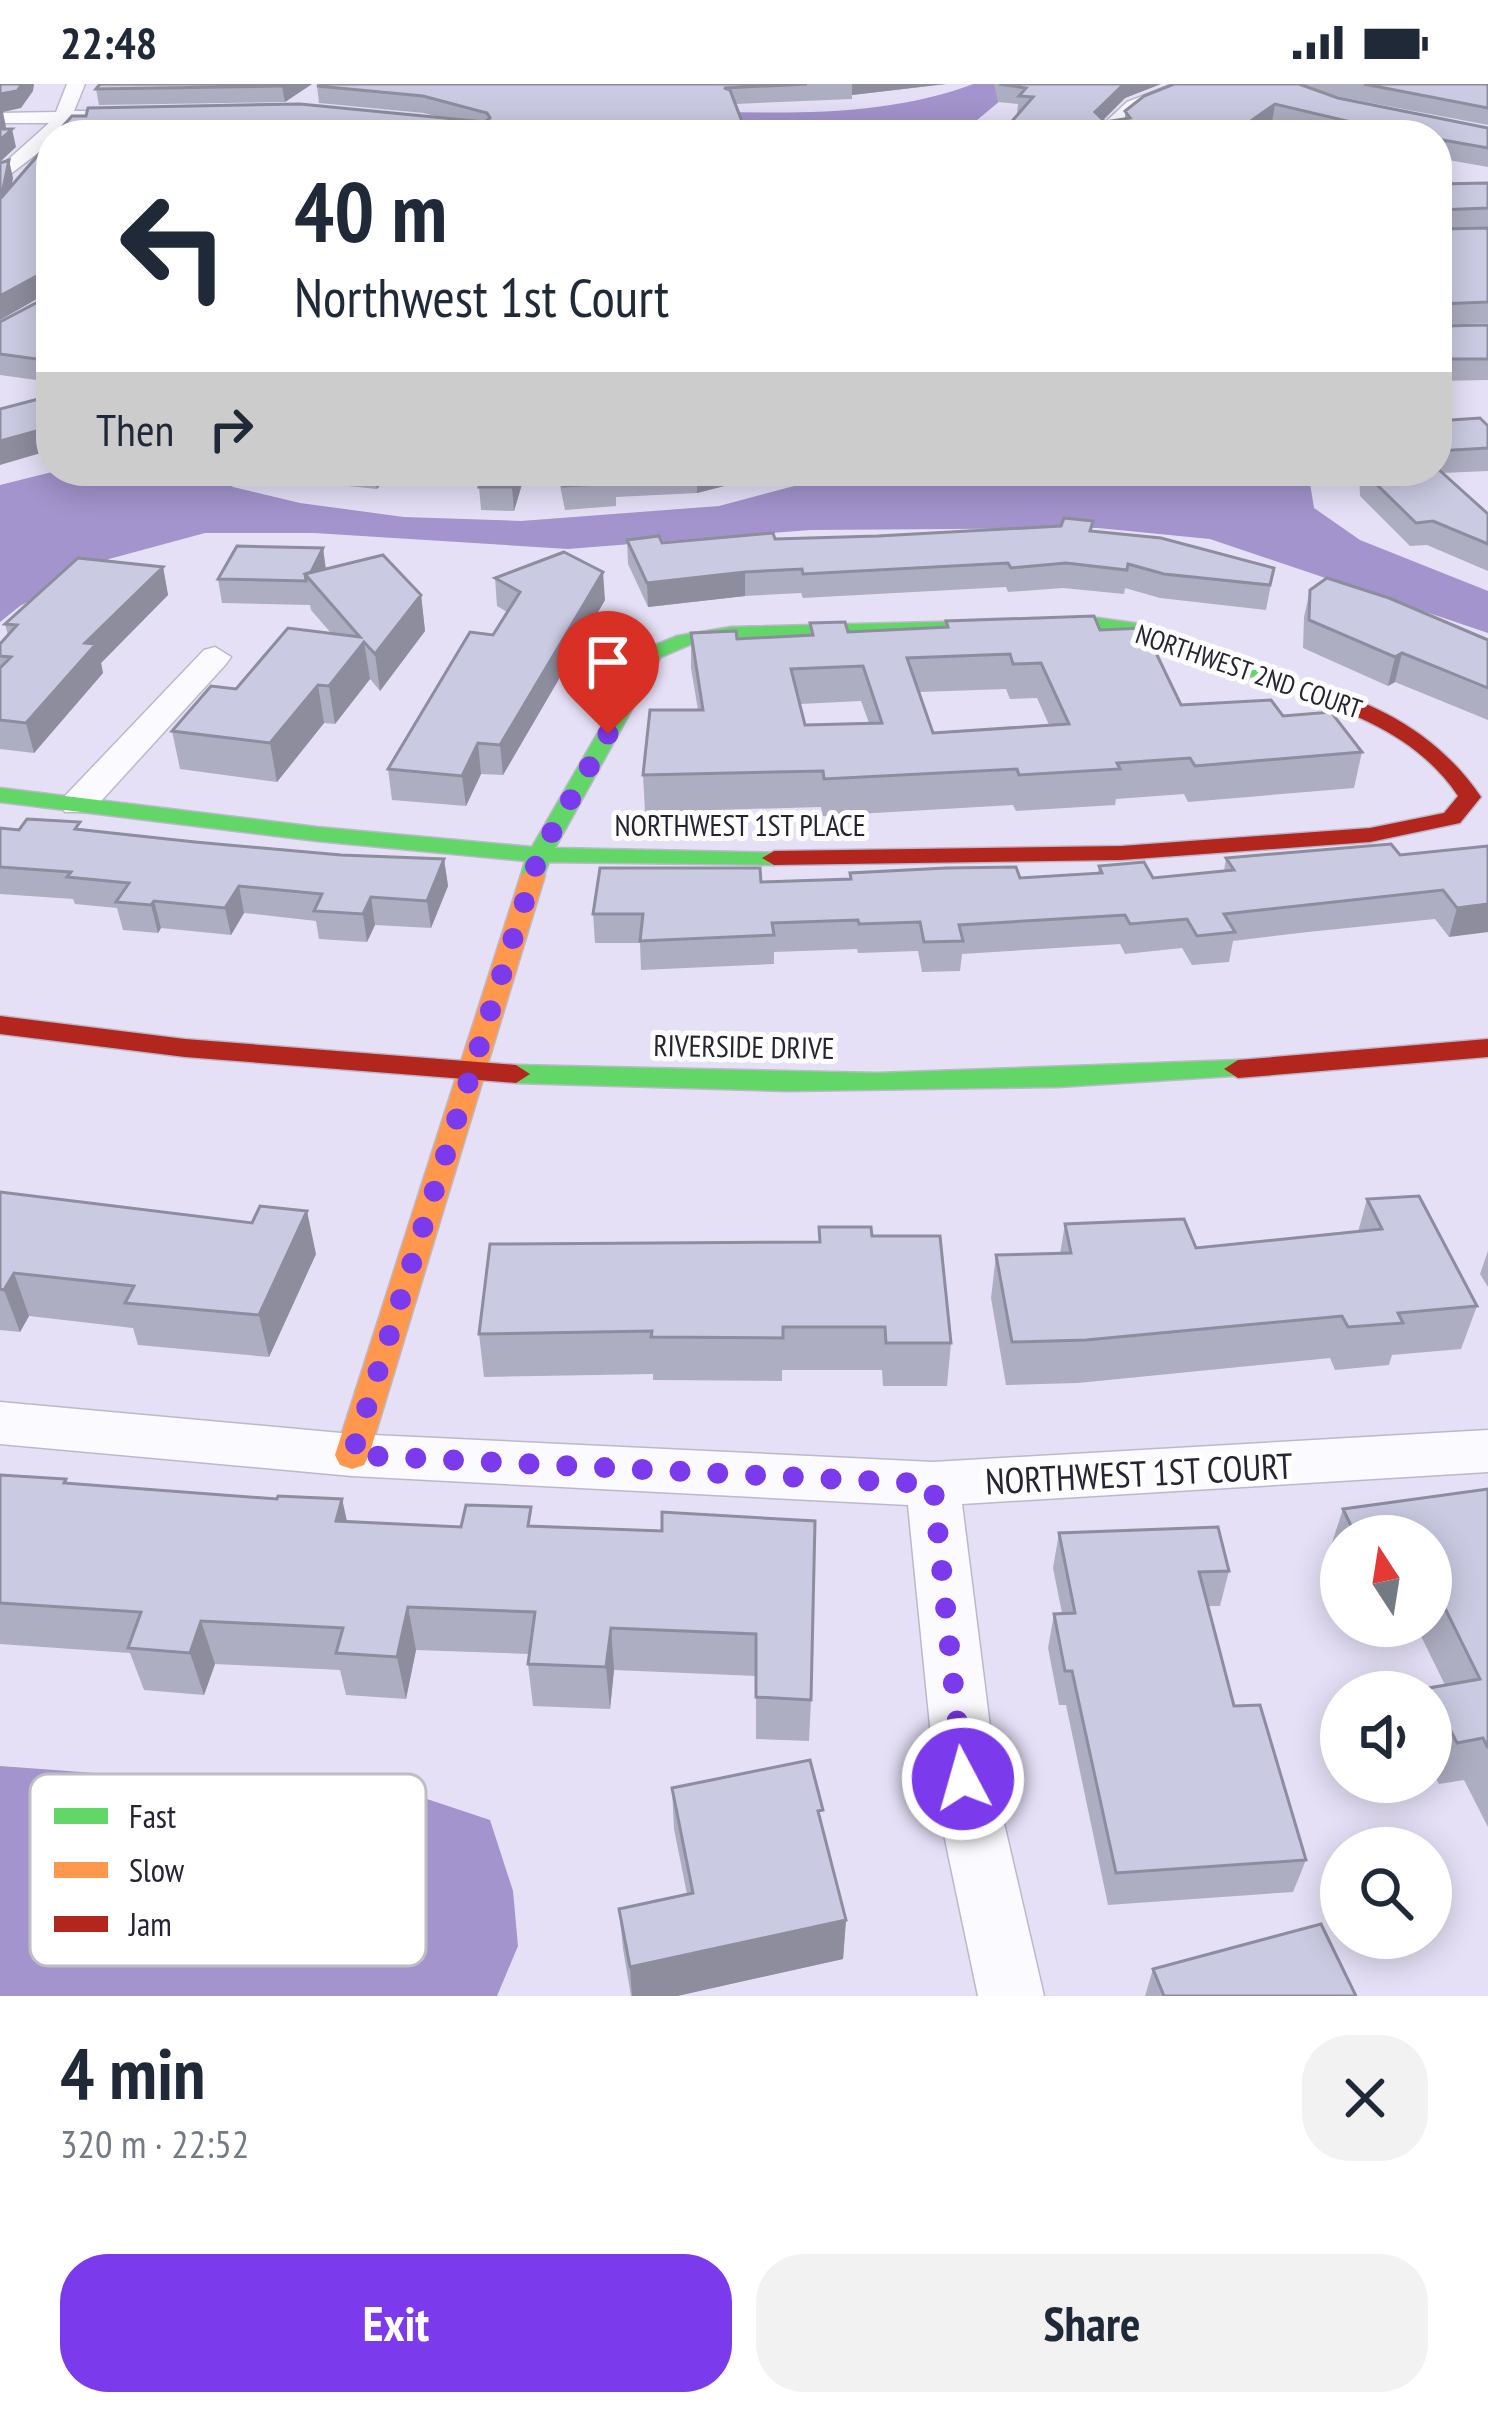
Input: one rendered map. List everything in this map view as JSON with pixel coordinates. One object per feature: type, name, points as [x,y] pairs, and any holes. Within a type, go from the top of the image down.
[{"type":"street","points":[[60,120],[76,84]]},
{"type":"street","points":[[1113,120],[1191,84]]},
{"type":"street","points":[[0,118],[156,115]]},
{"type":"street","points":[[0,176],[36,148]]},
{"type":"street","name":"NORTHWEST 2ND COURT","points":[[352,1455],[539,855],[653,652],[684,640],[731,633],[1098,623],[1135,628],[1366,711],[1415,734],[1453,766],[1470,797]]},
{"type":"street","points":[[78,804],[214,657]]},
{"type":"street","name":"NORTHWEST 1ST PLACE","points":[[0,795],[317,834],[539,855],[865,859],[1121,853],[1370,835],[1452,818],[1470,797]]},
{"type":"street","name":"RIVERSIDE DRIVE","points":[[0,1025],[227,1054],[472,1074],[1000,1079],[1333,1065],[1488,1048]]},
{"type":"street","name":"NORTHWEST 1ST COURT","points":[[0,1423],[352,1455],[933,1484],[1488,1451]]},
{"type":"street","points":[[933,1484],[963,1779],[988,1917],[1011,1996]]},
{"type":"shaded area","points":[[973,84],[1028,84],[1013,90],[977,120],[710,120],[665,110],[821,112],[937,96]]},
{"type":"shaded area","points":[[36,476],[36,486],[232,486],[300,503],[404,517],[521,521],[719,506],[794,486],[1310,486],[1314,508],[1360,540],[1488,591],[1488,633],[1210,539],[1098,528],[810,530],[568,549],[314,533],[205,533],[109,559],[20,606],[0,622],[0,485]]},
{"type":"shaded area","points":[[0,1766],[109,1774],[30,1774],[30,1966],[426,1966],[426,1799],[490,1820],[513,1891],[518,1946],[497,1996],[0,1996]]},
{"type":"building","points":[[0,84],[22,84],[17,91],[0,94]]},
{"type":"building","points":[[100,84],[285,84],[96,89]]},
{"type":"building","points":[[807,84],[724,88],[730,90],[741,120],[488,120],[487,113],[423,96],[317,86]]},
{"type":"building","points":[[999,84],[1124,84],[1095,112],[1103,120],[1013,120],[1033,97],[1019,96],[1026,88]]},
{"type":"building","points":[[1174,84],[1299,84],[1338,98],[1448,120],[1343,120],[1275,104],[1252,120],[1118,120],[1130,118],[1125,111],[1144,96]]},
{"type":"building","points":[[1364,84],[1488,84],[1488,108]]},
{"type":"building","points":[[300,104],[464,120],[68,120],[86,116],[88,108]]},
{"type":"building","points":[[1452,121],[1488,128],[1488,148],[1452,142]]},
{"type":"building","points":[[36,157],[36,276],[0,296],[0,163],[9,160],[1,198]]},
{"type":"building","points":[[1488,183],[1488,208],[1452,209],[1452,184]]},
{"type":"building","points":[[1488,228],[1488,302],[1452,303],[1452,229]]},
{"type":"building","points":[[36,303],[36,359],[0,354],[0,322]]},
{"type":"building","points":[[1488,325],[1488,359],[1452,359],[1452,326]]},
{"type":"building","points":[[36,400],[36,431],[0,441],[0,409]]},
{"type":"building","points":[[1480,418],[1488,426],[1488,448],[1452,450],[1452,420]]},
{"type":"building","points":[[1452,482],[1488,514],[1488,544],[1433,521],[1416,523],[1379,486],[1452,486]]},
{"type":"building","points":[[1064,518],[1093,521],[1090,531],[1161,538],[1274,568],[1270,585],[1164,574],[1128,564],[1127,570],[1066,563],[803,574],[802,569],[647,583],[627,540],[659,536],[662,543],[773,533],[775,539],[878,536],[1061,526]]},
{"type":"building","points":[[237,546],[323,548],[311,572],[305,574],[306,581],[218,579]]},
{"type":"building","points":[[564,552],[603,572],[500,745],[478,743],[462,776],[388,769],[470,632],[493,635],[520,592],[495,578]]},
{"type":"building","points":[[383,555],[421,595],[375,654],[364,642],[329,686],[318,685],[270,743],[172,731],[211,686],[236,689],[288,628],[360,637],[305,574]]},
{"type":"building","points":[[78,558],[163,567],[85,643],[96,644],[26,723],[0,720],[0,668],[11,657],[0,656],[0,644],[17,625],[5,624]]},
{"type":"building","points":[[1327,578],[1389,598],[1488,640],[1488,688],[1402,653],[1395,657],[1309,620],[1310,590]]},
{"type":"building","points":[[1094,616],[1100,630],[1144,628],[1181,705],[1271,700],[1283,716],[1331,712],[1362,752],[1195,766],[1190,758],[1117,763],[1120,769],[1019,775],[1017,769],[824,779],[823,771],[643,775],[650,710],[703,710],[691,633],[736,631],[737,639],[813,635],[810,623],[845,622],[848,632],[948,627],[946,621]],"holes":[[[1010,654],[1013,664],[1041,663],[1069,724],[933,733],[907,658]],[[863,666],[882,723],[805,725],[791,669]]]},
{"type":"building","points":[[27,819],[80,822],[75,829],[195,842],[444,859],[427,901],[371,897],[363,914],[314,911],[322,894],[239,886],[225,908],[116,902],[129,883],[67,877],[71,872],[0,867],[0,828],[19,830]]},
{"type":"building","points":[[1391,844],[1400,855],[1488,846],[1488,904],[1457,908],[1443,890],[1224,914],[1235,932],[1197,936],[1187,919],[1130,924],[1125,915],[959,925],[963,941],[924,942],[920,922],[859,924],[858,920],[772,923],[774,935],[640,941],[643,914],[593,914],[600,868],[760,868],[761,882],[851,879],[850,873],[946,868],[1016,867],[1020,878],[1102,873],[1099,866],[1144,862],[1153,878],[1234,870],[1226,858]]},
{"type":"building","points":[[0,1192],[252,1223],[260,1206],[307,1211],[259,1315],[125,1303],[134,1286],[14,1273],[4,1290],[0,1289]]},
{"type":"building","points":[[1419,1196],[1477,1306],[1398,1313],[1403,1323],[1348,1327],[1342,1316],[1086,1340],[1012,1342],[996,1255],[1071,1253],[1065,1224],[1184,1219],[1196,1248],[1382,1229],[1367,1199]]},
{"type":"building","points":[[819,1227],[871,1227],[872,1236],[940,1236],[951,1343],[886,1343],[885,1327],[783,1327],[783,1338],[651,1337],[652,1331],[479,1334],[490,1244],[820,1242]]},
{"type":"building","points":[[0,1475],[277,1499],[342,1499],[336,1521],[461,1527],[466,1505],[531,1507],[528,1526],[662,1531],[662,1512],[815,1521],[811,1700],[756,1697],[756,1634],[611,1628],[606,1667],[528,1664],[535,1612],[408,1607],[397,1657],[336,1653],[343,1628],[201,1621],[190,1653],[128,1648],[141,1612],[0,1603]]},
{"type":"building","points":[[1488,1489],[1488,1748],[1483,1738],[1457,1743],[1452,1733],[1452,1684],[1480,1679],[1452,1622],[1452,1515],[1346,1515],[1343,1509]]},
{"type":"building","points":[[1218,1527],[1229,1571],[1199,1572],[1234,1706],[1260,1705],[1306,1860],[1116,1873],[1072,1671],[1065,1671],[1054,1614],[1075,1613],[1059,1533]]},
{"type":"building","points":[[810,1760],[846,1920],[630,1967],[619,1909],[693,1893],[672,1788]]},
{"type":"building","points":[[1320,1924],[1320,1959],[1338,1959],[1356,1996],[1164,1996],[1153,1969]]},
{"type":"traffic: fast","points":[[533,875],[539,855],[653,653],[684,640],[731,633],[1098,624],[1134,628],[1305,689]]},
{"type":"traffic: fast","points":[[0,795],[317,834],[539,855],[774,858]]},
{"type":"traffic: fast","points":[[516,1074],[877,1082],[1238,1069]]},
{"type":"traffic: slow","points":[[352,1455],[533,875]]},
{"type":"traffic: jam","points":[[774,858],[1121,853],[1370,835],[1452,818],[1470,797],[1438,756],[1419,741],[1377,717],[1305,689]]},
{"type":"traffic: jam","points":[[0,1025],[185,1048],[516,1074]]},
{"type":"traffic: jam","points":[[1238,1069],[1488,1048]]},
{"type":"route","points":[[608,734],[539,855],[352,1455],[933,1484],[963,1779]]}]
